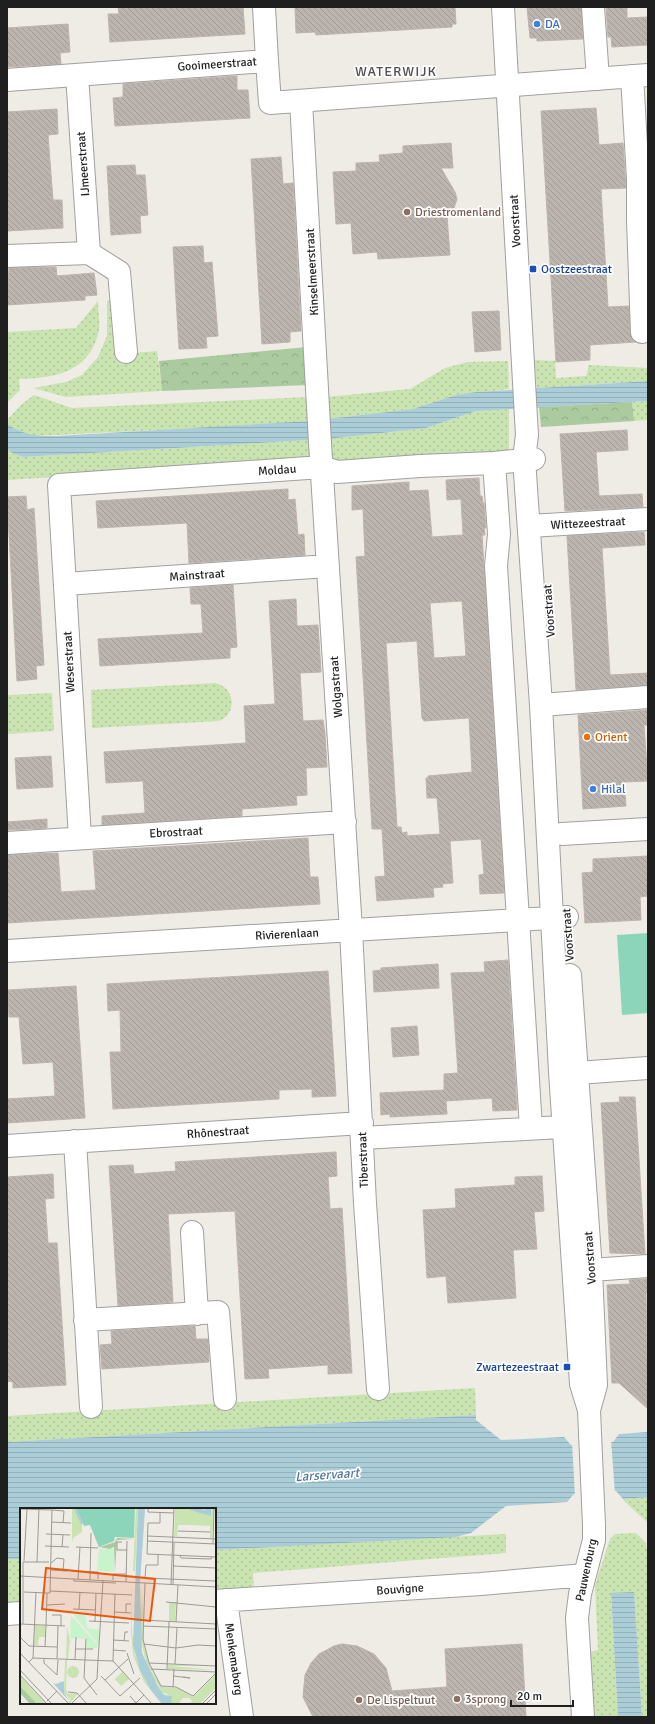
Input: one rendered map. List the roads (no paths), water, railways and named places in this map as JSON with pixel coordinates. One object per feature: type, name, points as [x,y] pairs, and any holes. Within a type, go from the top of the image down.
[{"type":"street","points":[[264,7],[267,61]]},
{"type":"street","name":"Voorstraat","points":[[503,7],[526,426],[529,459],[540,476],[536,526],[548,705],[572,1126],[582,1271],[596,1385],[589,1410],[590,1441]]},
{"type":"street","points":[[593,7],[598,79]]},
{"type":"street","name":"Gooimeerstraat","points":[[7,80],[267,61],[270,103],[508,86]]},
{"type":"street","name":"IJmeerstraat","points":[[77,75],[89,253]]},
{"type":"street","points":[[508,86],[640,76],[638,179],[644,270],[642,332]]},
{"type":"street","name":"Kinselmeerstraat","points":[[301,101],[320,443]]},
{"type":"street","points":[[7,256],[89,253],[119,272],[126,352]]},
{"type":"street","name":"Wolgastraat","points":[[320,443],[351,930]]},
{"type":"street","points":[[529,459],[494,463],[499,534],[496,566],[530,1128]]},
{"type":"street","name":"Moldau","points":[[59,485],[322,467],[336,472],[420,466],[494,463]]},
{"type":"street","name":"Weserstraat","points":[[59,485],[80,838]]},
{"type":"street","name":"Wittezeestraat","points":[[536,526],[648,519]]},
{"type":"street","name":"Mainstraat","points":[[65,584],[328,566]]},
{"type":"street","points":[[548,705],[648,697]]},
{"type":"street","name":"Voorstraat","points":[[548,705],[562,834],[560,918],[577,1072],[572,1126]]},
{"type":"street","name":"Ebrostraat","points":[[7,843],[345,822]]},
{"type":"street","points":[[562,834],[648,829]]},
{"type":"street","name":"Rivierenlaan","points":[[7,951],[560,918]]},
{"type":"street","name":"Tiberstraat","points":[[351,930],[365,1204],[378,1389]]},
{"type":"street","points":[[577,1072],[648,1068]]},
{"type":"street","name":"Rhônestraat","points":[[7,1146],[75,1141],[362,1130],[572,1126]]},
{"type":"street","points":[[75,1141],[91,1406]]},
{"type":"street","points":[[192,1232],[197,1314]]},
{"type":"street","points":[[582,1271],[648,1266]]},
{"type":"street","points":[[85,1320],[218,1312],[225,1399]]},
{"type":"street","name":"Pauwenburg","points":[[583,1717],[577,1618],[580,1594],[594,1540],[594,1495],[590,1441]]},
{"type":"street","name":"Bouvigne","points":[[221,1601],[481,1584],[585,1575]]},
{"type":"street","name":"Menkemaborg","points":[[221,1601],[242,1717]]},
{"type":"street","points":[[7,1614],[20,1613]]},
{"type":"water","points":[[648,381],[648,401],[476,411],[426,428],[328,439],[327,419],[413,409],[456,395],[477,392]]},
{"type":"water","points":[[309,421],[309,440],[23,457],[12,453],[7,449],[7,424],[25,433],[43,436],[57,436]]},
{"type":"water","name":"Larservaart","points":[[476,1415],[476,1420],[501,1440],[564,1437],[571,1445],[613,1442],[619,1434],[648,1432],[648,1497],[623,1499],[616,1491],[574,1494],[567,1502],[506,1506],[471,1533],[456,1537],[216,1550],[216,1508],[20,1508],[20,1559],[7,1559],[7,1442]]},
{"type":"water","points":[[634,1592],[642,1717],[618,1717],[611,1593]]},
{"type":"place","name":"DA","points":[[537,24]]},
{"type":"place","name":"Driestromenland","points":[[407,212]]},
{"type":"place","name":"Oostzeestraat","points":[[533,269]]},
{"type":"place","name":"Orient","points":[[587,737]]},
{"type":"place","name":"Hilal","points":[[593,789]]},
{"type":"place","name":"Zwartezeestraat","points":[[567,1367]]},
{"type":"place","name":"3sprong","points":[[457,1699]]},
{"type":"place","name":"De Lispeltuut","points":[[359,1700]]},
{"type":"district","name":"WATERWIJK","points":[[396,71]]}]
